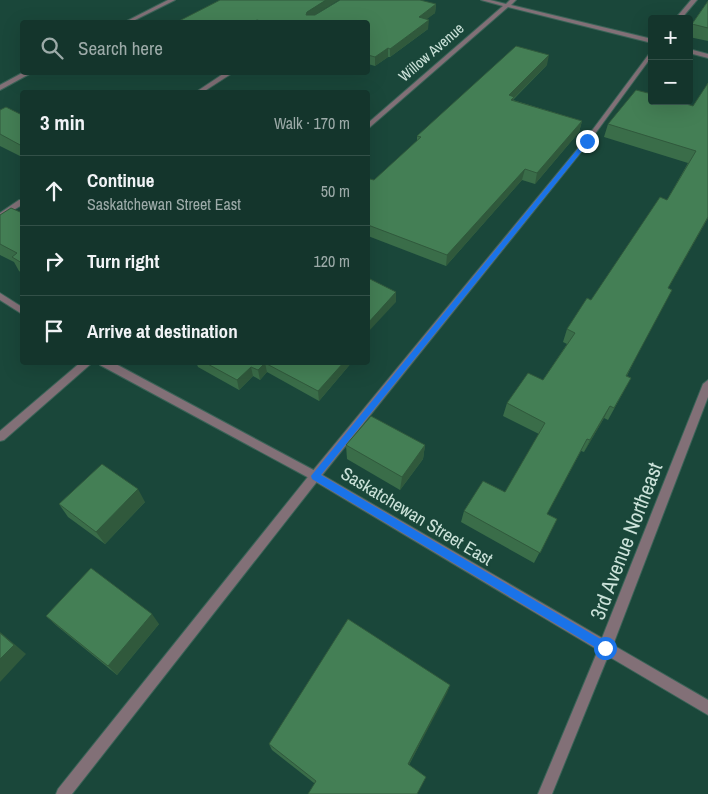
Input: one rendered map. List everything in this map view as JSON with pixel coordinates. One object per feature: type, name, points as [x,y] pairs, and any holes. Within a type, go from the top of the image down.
[{"type":"street","points":[[132,20],[172,0]]},
{"type":"street","points":[[484,0],[648,40]]},
{"type":"street","name":"Willow Avenue","points":[[370,124],[513,0]]},
{"type":"street","points":[[681,15],[694,0]]},
{"type":"street","points":[[693,52],[708,56]]},
{"type":"street","points":[[63,794],[315,476],[587,141],[648,57]]},
{"type":"street","points":[[0,88],[24,75]]},
{"type":"street","points":[[202,90],[226,75]]},
{"type":"street","points":[[0,216],[20,203]]},
{"type":"street","points":[[0,296],[20,310]]},
{"type":"street","points":[[0,437],[84,365]]},
{"type":"street","name":"Saskatchewan Street East","points":[[109,365],[315,476],[708,708]]},
{"type":"street","name":"3rd Avenue Northeast","points":[[545,794],[605,648],[708,384]]},
{"type":"building","points":[[220,0],[326,0],[307,12],[306,15],[315,15],[340,0],[420,0],[436,4],[419,17],[429,20],[390,49],[388,48],[375,57],[370,56],[370,20],[181,20]]},
{"type":"building","points":[[708,1],[708,28],[693,24]]},
{"type":"building","points":[[516,46],[549,55],[509,95],[514,97],[511,100],[582,121],[537,173],[525,169],[447,255],[370,226],[370,179],[374,180],[421,137],[417,136]]},
{"type":"building","points":[[708,83],[708,217],[668,288],[672,290],[626,376],[631,378],[614,408],[610,406],[590,440],[587,439],[547,514],[557,519],[540,553],[464,511],[483,481],[505,492],[545,423],[507,403],[528,373],[543,380],[575,333],[567,329],[587,298],[591,300],[660,197],[667,200],[696,151],[608,124],[636,90],[648,93],[648,105],[693,106]]},
{"type":"building","points":[[6,107],[20,114],[20,145],[0,134],[0,110]]},
{"type":"building","points":[[11,208],[20,212],[20,262],[12,257],[17,253],[0,244],[0,215]]},
{"type":"building","points":[[370,279],[396,292],[370,321]]},
{"type":"building","points":[[210,365],[263,365],[258,370],[251,367],[237,380]]},
{"type":"building","points":[[269,365],[341,365],[318,391]]},
{"type":"building","points":[[371,416],[425,445],[402,477],[346,445]]},
{"type":"building","points":[[102,464],[138,489],[96,532],[59,504]]},
{"type":"building","points":[[91,568],[152,614],[108,666],[46,616]]},
{"type":"building","points":[[348,619],[450,685],[408,764],[426,777],[417,794],[308,794],[316,781],[269,744]]},
{"type":"building","points":[[0,633],[14,645],[0,659]]},
{"type":"route","points":[[587,141],[315,476],[605,648]]}]
